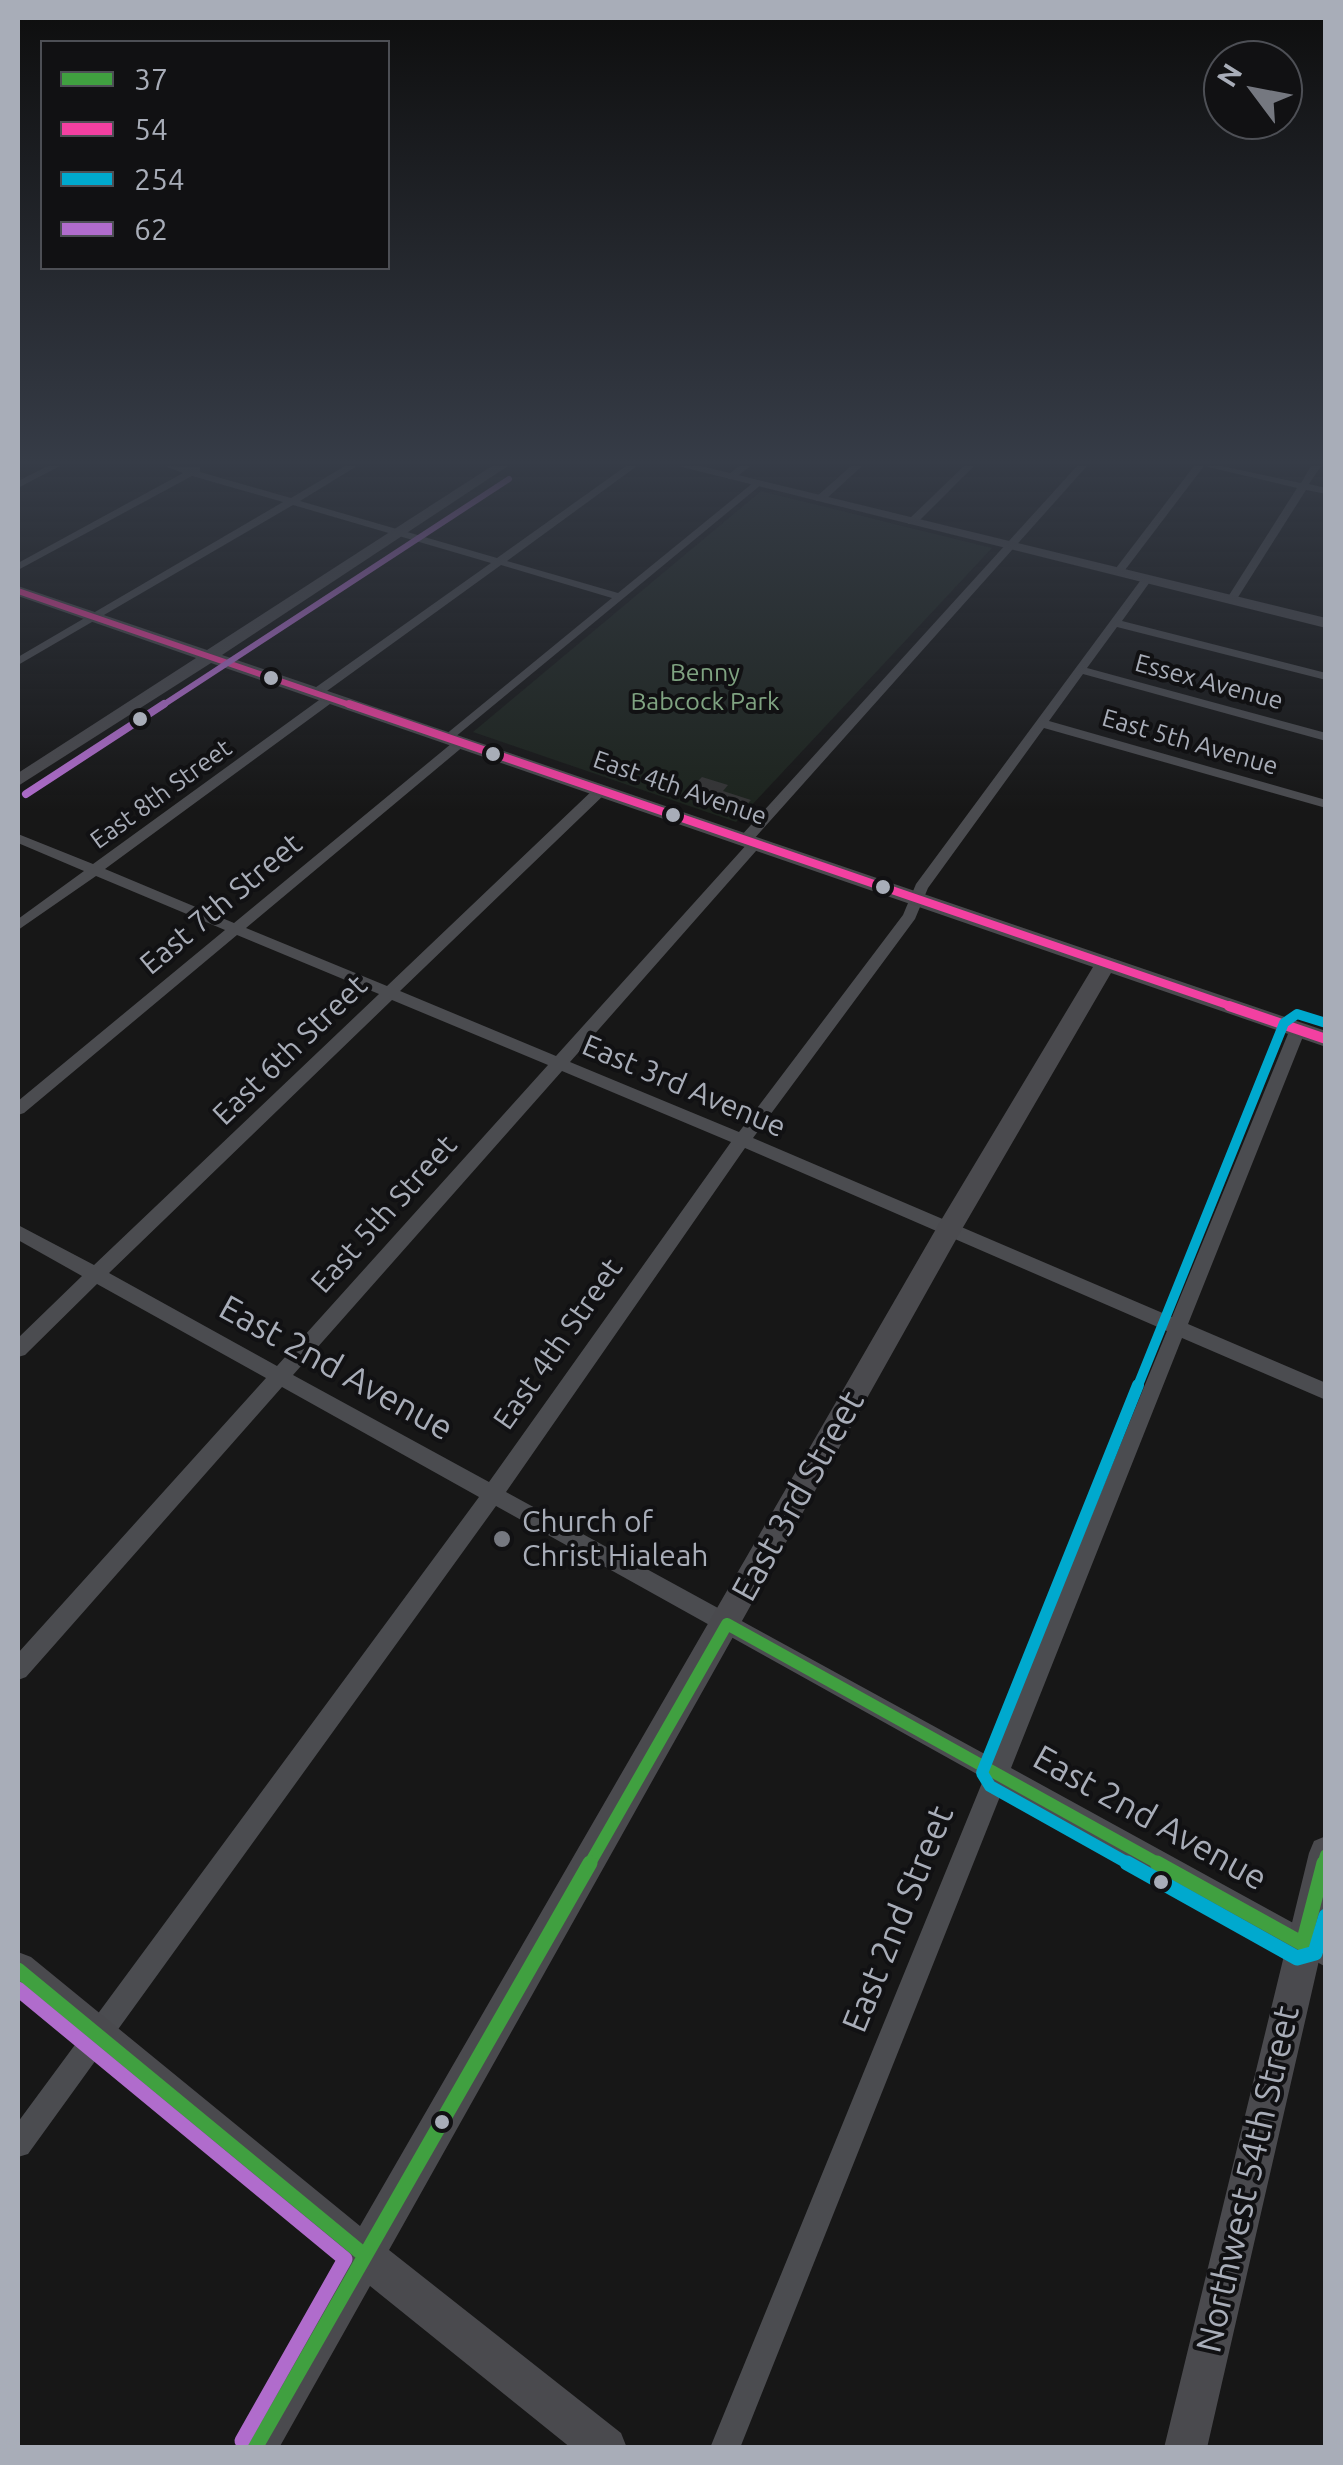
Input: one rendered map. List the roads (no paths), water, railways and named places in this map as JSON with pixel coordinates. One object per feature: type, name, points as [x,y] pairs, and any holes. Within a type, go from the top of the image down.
[{"type":"main road","points":[[18,781],[323,581]]},
{"type":"main road","points":[[1156,581],[1326,623]]},
{"type":"main road","name":"East 4th Avenue","points":[[18,590],[1326,1038]]},
{"type":"main road","name":"East 3rd Street","points":[[255,2448],[949,1229],[1106,963]]},
{"type":"main road","name":"Northwest 54th Street","points":[[1185,2448],[1314,1949],[1326,1853]]},
{"type":"main road","points":[[18,1970],[606,2448]]},
{"type":"street","points":[[18,662],[154,581]]},
{"type":"street","name":"East 8th Street","points":[[18,926],[473,581]]},
{"type":"street","points":[[569,581],[621,597]]},
{"type":"street","name":"East 7th Street","points":[[18,1109],[640,581]]},
{"type":"street","name":"East 5th Street","points":[[18,1669],[558,1064],[979,581]]},
{"type":"street","name":"East 4th Street","points":[[18,2144],[492,1494],[742,1140],[910,916],[922,887],[1146,581]]},
{"type":"street","points":[[1231,600],[1243,581]]},
{"type":"street","points":[[1115,623],[1326,677]]},
{"type":"street","name":"Essex Avenue","points":[[1080,670],[1326,737]]},
{"type":"street","name":"East 5th Avenue","points":[[1041,722],[1326,804]]},
{"type":"street","name":"East 6th Street","points":[[18,1349],[601,790]]},
{"type":"street","name":"East 3rd Avenue","points":[[18,838],[742,1140],[1326,1392]]},
{"type":"street","name":"East 2nd Street","points":[[726,2448],[1298,1029]]},
{"type":"street","name":"East 2nd Avenue","points":[[18,1232],[1314,1949]]},
{"type":"place","name":"Church of Christ Hialeah","points":[[502,1539]]},
{"type":"park label","name":"Benny Babcock Park","points":[[705,688]]}]
